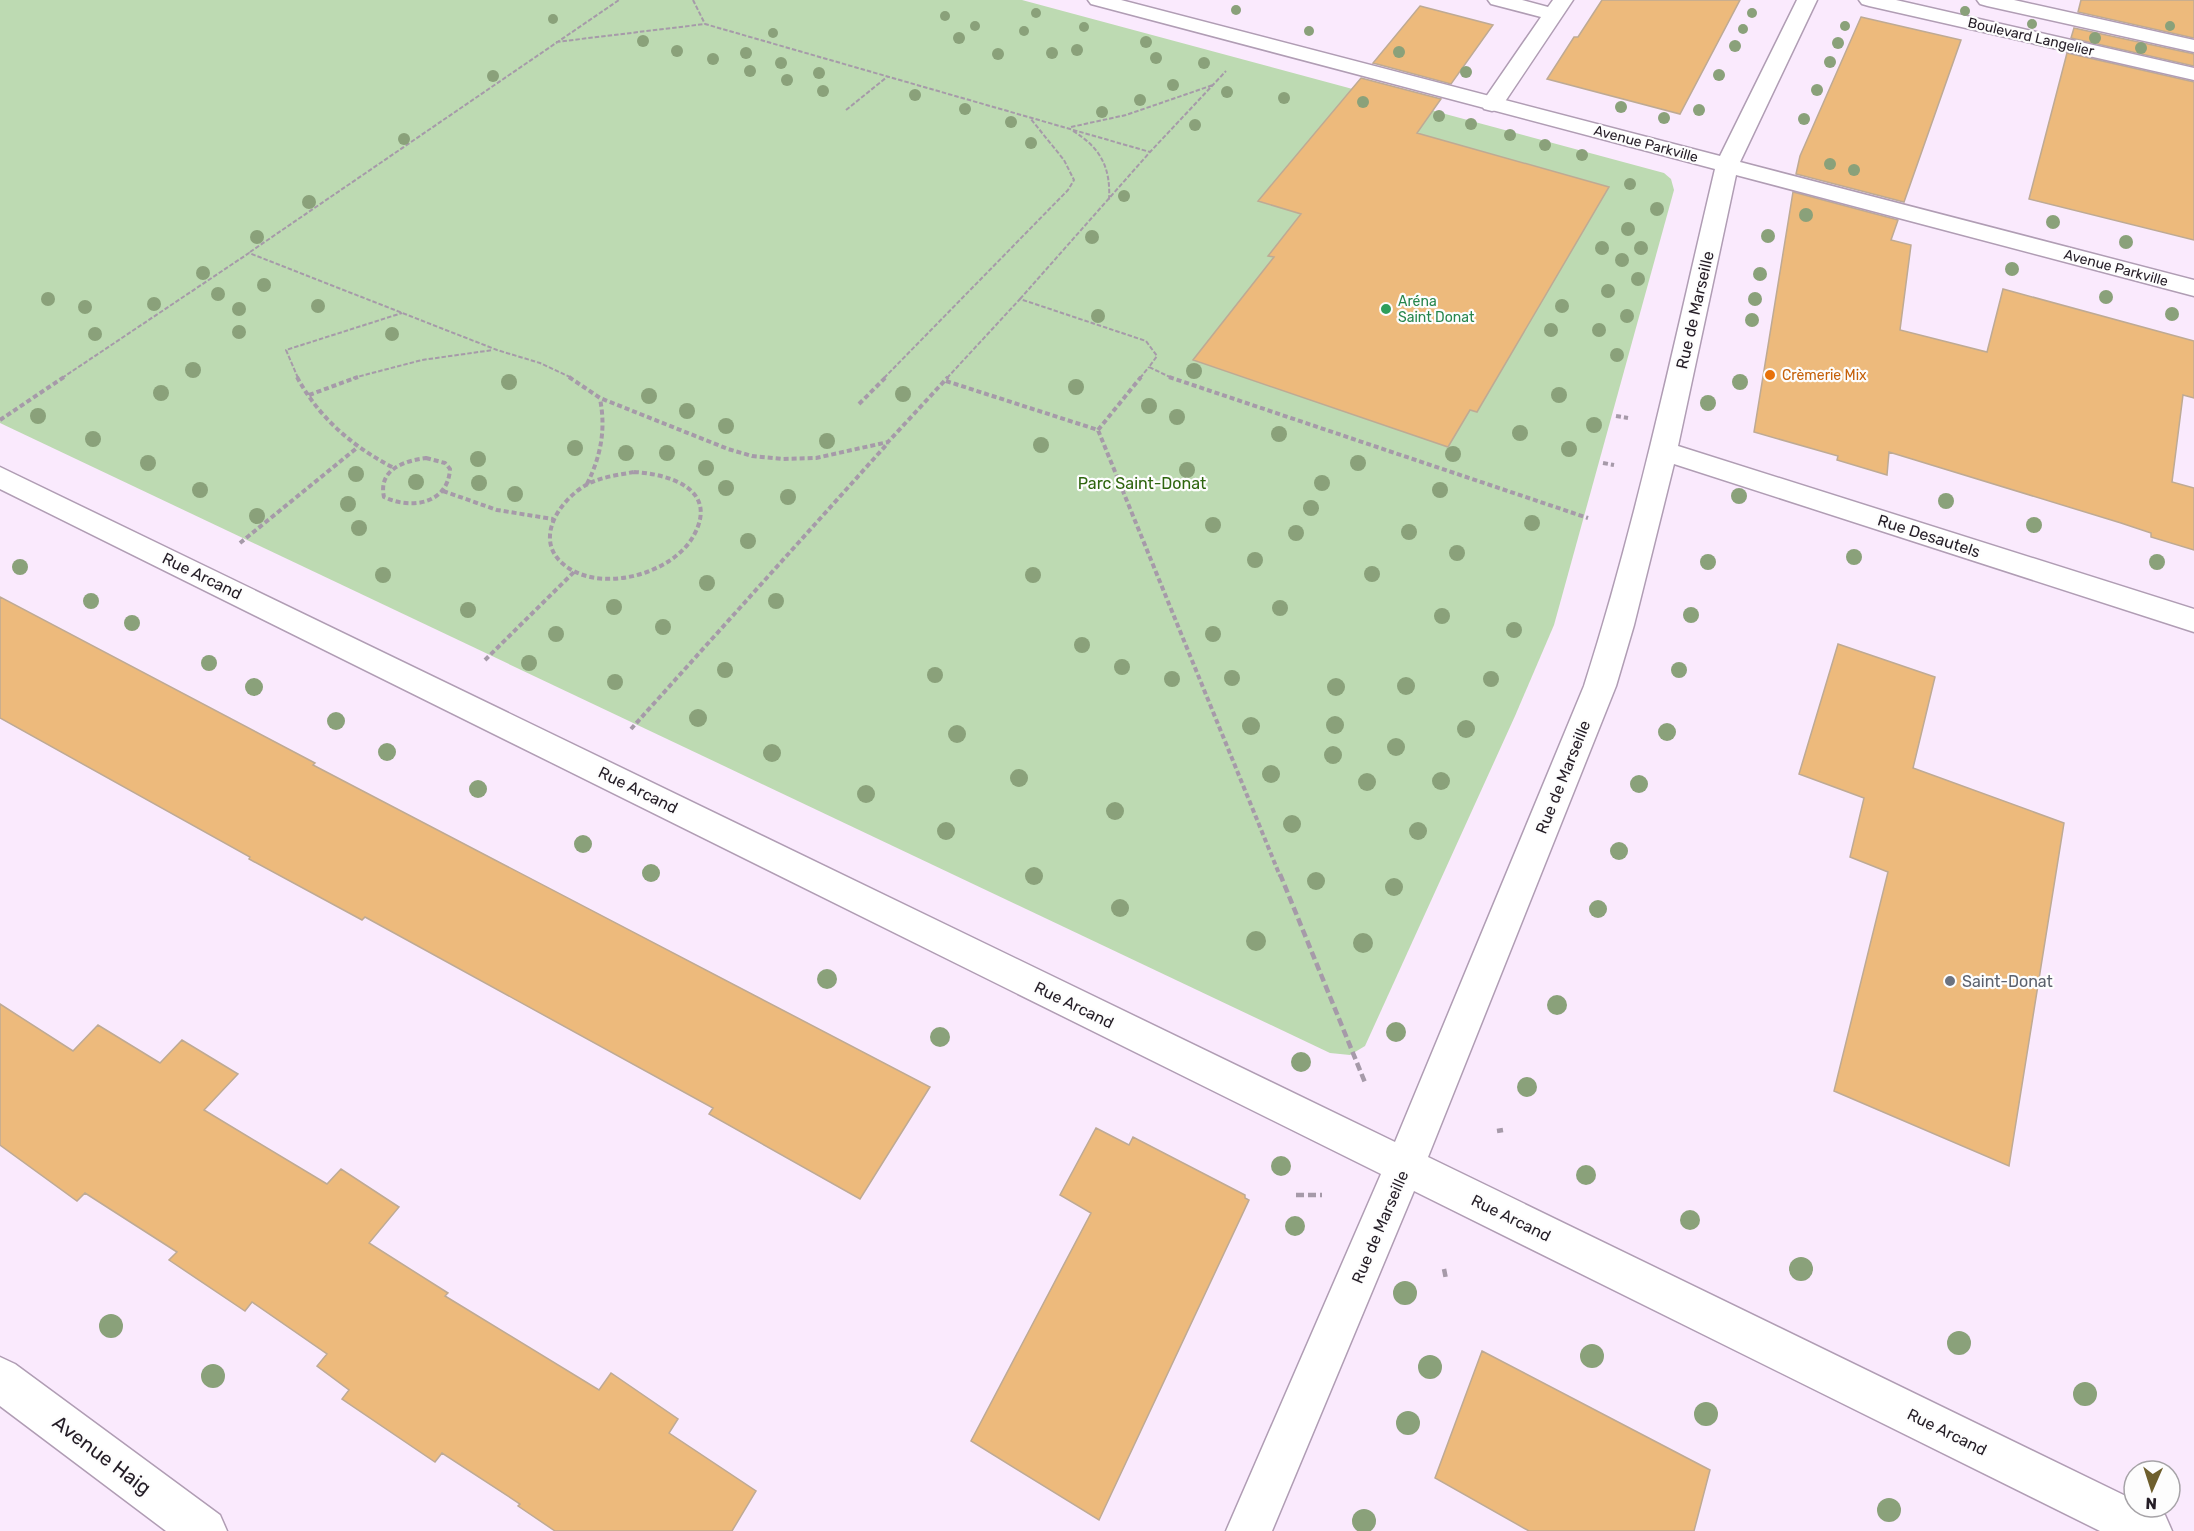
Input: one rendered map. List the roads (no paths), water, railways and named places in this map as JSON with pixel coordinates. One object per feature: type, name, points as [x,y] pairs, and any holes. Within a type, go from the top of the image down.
[{"type":"street","name":"Avenue Parkville","points":[[1098,0],[2194,288]]},
{"type":"street","points":[[1491,104],[1559,7],[1498,0]]},
{"type":"street","name":"Rue de Marseille","points":[[1249,1531],[1405,1167],[1600,686],[1619,625],[1664,451],[1727,165],[1807,0]]},
{"type":"street","name":"Boulevard Langelier","points":[[1869,0],[2194,74]]},
{"type":"street","name":"Boulevard Langelier","points":[[1987,0],[2194,46]]},
{"type":"street","name":"Rue Desautels","points":[[1664,451],[2194,621]]},
{"type":"street","name":"Rue Arcand","points":[[0,477],[2149,1531]]},
{"type":"street","name":"Avenue Haig","points":[[0,1379],[204,1531]]},
{"type":"place","name":"Aréna Saint Donat","points":[[1386,309]]},
{"type":"place","name":"Crèmerie Mix","points":[[1770,375]]},
{"type":"place","name":"Saint-Donat","points":[[1950,981]]},
{"type":"park label","name":"Parc Saint-Donat","points":[[1142,483]]}]
